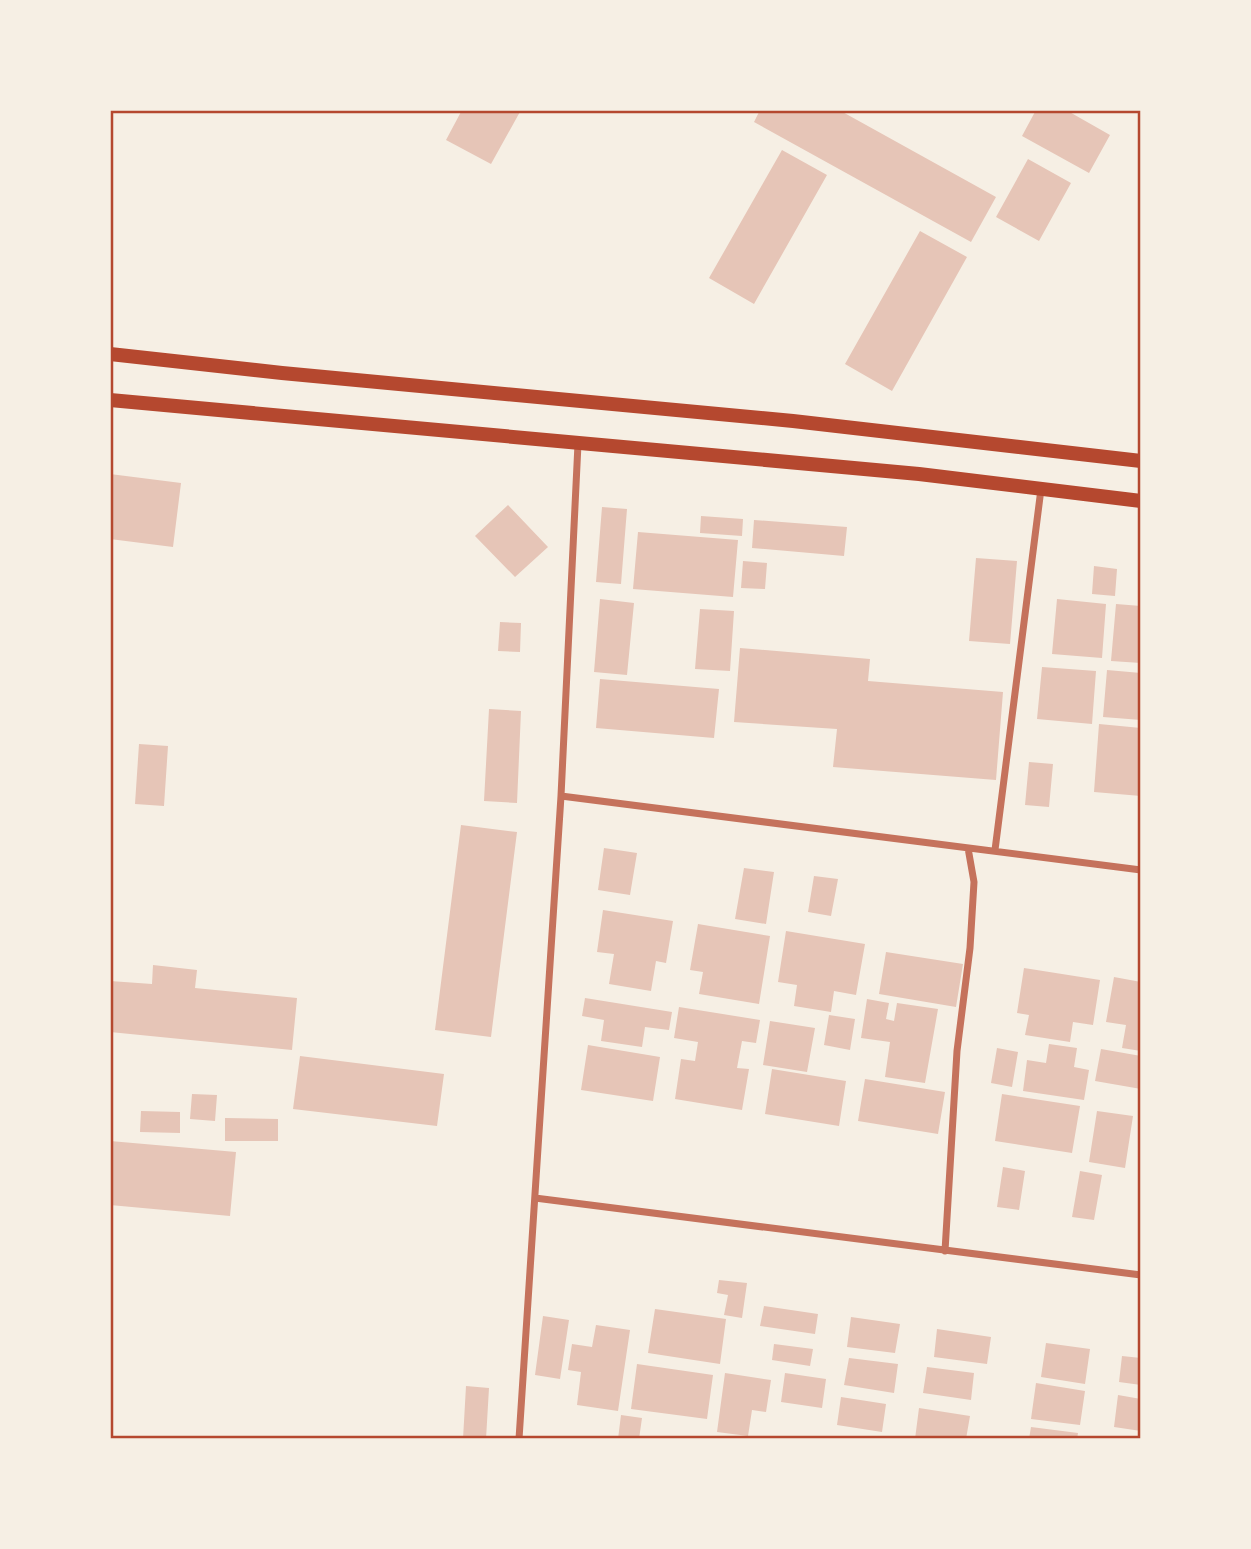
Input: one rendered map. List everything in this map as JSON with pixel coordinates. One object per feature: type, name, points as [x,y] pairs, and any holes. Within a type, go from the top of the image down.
[{"type":"main road","points":[[110,354],[282,373],[753,417],[1141,461]]},
{"type":"main road","points":[[110,400],[919,474],[1141,501]]},
{"type":"street","points":[[519,1439],[561,796],[578,444]]},
{"type":"street","points":[[995,850],[1041,489]]},
{"type":"street","points":[[561,796],[1141,870]]},
{"type":"street","points":[[944,1251],[957,1051],[974,895],[968,848]]},
{"type":"street","points":[[535,1198],[1141,1275]]},
{"type":"building","points":[[462,110],[521,110],[491,164],[446,140]]},
{"type":"building","points":[[760,110],[839,110],[996,197],[971,242],[754,122]]},
{"type":"building","points":[[1036,110],[1066,110],[1110,135],[1089,173],[1022,136]]},
{"type":"building","points":[[782,150],[827,175],[754,304],[709,278]]},
{"type":"building","points":[[1028,159],[1071,183],[1039,241],[996,217]]},
{"type":"building","points":[[920,231],[967,257],[892,391],[845,364]]},
{"type":"building","points":[[110,474],[181,483],[173,547],[110,539]]},
{"type":"building","points":[[508,505],[548,547],[515,577],[475,536]]},
{"type":"building","points":[[602,507],[627,509],[621,584],[596,582]]},
{"type":"building","points":[[701,516],[743,519],[742,536],[700,533]]},
{"type":"building","points":[[754,520],[847,527],[844,556],[752,548]]},
{"type":"building","points":[[638,532],[738,540],[733,597],[633,589]]},
{"type":"building","points":[[976,558],[1017,561],[1010,644],[969,641]]},
{"type":"building","points":[[743,561],[767,563],[765,589],[741,588]]},
{"type":"building","points":[[1094,566],[1117,569],[1115,596],[1092,594]]},
{"type":"building","points":[[600,599],[634,603],[627,675],[594,672]]},
{"type":"building","points":[[1057,599],[1106,604],[1102,658],[1052,654]]},
{"type":"building","points":[[1116,604],[1141,606],[1141,663],[1111,661]]},
{"type":"building","points":[[700,609],[734,611],[730,671],[695,669]]},
{"type":"building","points":[[500,622],[521,623],[520,652],[498,651]]},
{"type":"building","points":[[740,648],[870,659],[868,681],[1003,692],[996,780],[833,767],[837,729],[734,722]]},
{"type":"building","points":[[1042,667],[1096,671],[1092,724],[1037,719]]},
{"type":"building","points":[[1107,670],[1141,673],[1141,720],[1103,717]]},
{"type":"building","points":[[600,679],[719,689],[714,738],[596,728]]},
{"type":"building","points":[[489,709],[521,711],[517,803],[484,801]]},
{"type":"building","points":[[1099,724],[1141,728],[1141,796],[1094,792]]},
{"type":"building","points":[[139,744],[168,746],[164,806],[135,804]]},
{"type":"building","points":[[1029,762],[1053,764],[1049,807],[1025,805]]},
{"type":"building","points":[[461,825],[517,832],[491,1037],[435,1030]]},
{"type":"building","points":[[604,848],[637,853],[630,895],[598,890]]},
{"type":"building","points":[[744,868],[774,872],[766,924],[735,919]]},
{"type":"building","points":[[814,876],[838,879],[831,916],[808,912]]},
{"type":"building","points":[[603,910],[673,921],[666,963],[656,961],[651,991],[609,984],[614,954],[597,952]]},
{"type":"building","points":[[698,924],[770,936],[759,1004],[699,994],[703,972],[690,970]]},
{"type":"building","points":[[786,931],[865,944],[856,995],[834,991],[831,1012],[794,1006],[797,985],[778,982]]},
{"type":"building","points":[[886,952],[963,964],[956,1007],[879,994]]},
{"type":"building","points":[[153,965],[197,970],[195,988],[297,998],[292,1050],[110,1032],[110,981],[152,984]]},
{"type":"building","points":[[1024,968],[1100,980],[1093,1025],[1073,1022],[1070,1042],[1025,1035],[1029,1015],[1017,1013]]},
{"type":"building","points":[[1114,977],[1141,982],[1141,1051],[1122,1048],[1126,1025],[1106,1022]]},
{"type":"building","points":[[585,998],[672,1012],[669,1030],[645,1027],[642,1047],[601,1041],[604,1020],[582,1016]]},
{"type":"building","points":[[867,999],[889,1003],[886,1019],[894,1021],[897,1003],[938,1009],[925,1083],[885,1077],[890,1042],[861,1038]]},
{"type":"building","points":[[679,1007],[760,1020],[756,1043],[742,1041],[737,1068],[749,1069],[742,1110],[675,1099],[681,1059],[695,1061],[698,1042],[674,1038]]},
{"type":"building","points":[[829,1015],[855,1019],[850,1050],[824,1045]]},
{"type":"building","points":[[770,1021],[815,1028],[807,1072],[763,1065]]},
{"type":"building","points":[[1049,1044],[1077,1048],[1074,1067],[1089,1070],[1084,1100],[1023,1091],[1027,1060],[1046,1063]]},
{"type":"building","points":[[588,1045],[660,1057],[653,1101],[581,1090]]},
{"type":"building","points":[[997,1048],[1018,1052],[1012,1087],[991,1083]]},
{"type":"building","points":[[1101,1049],[1141,1056],[1141,1089],[1095,1081]]},
{"type":"building","points":[[300,1056],[444,1074],[437,1126],[293,1109]]},
{"type":"building","points":[[772,1069],[846,1081],[839,1126],[765,1114]]},
{"type":"building","points":[[865,1079],[945,1092],[938,1134],[858,1121]]},
{"type":"building","points":[[192,1094],[217,1095],[215,1121],[190,1119]]},
{"type":"building","points":[[1002,1094],[1080,1106],[1072,1153],[995,1141]]},
{"type":"building","points":[[141,1111],[180,1112],[180,1133],[140,1132]]},
{"type":"building","points":[[1097,1111],[1133,1116],[1125,1168],[1089,1162]]},
{"type":"building","points":[[225,1118],[278,1119],[278,1141],[225,1141]]},
{"type":"building","points":[[110,1141],[236,1152],[230,1216],[110,1205]]},
{"type":"building","points":[[1003,1167],[1025,1171],[1019,1210],[997,1207]]},
{"type":"building","points":[[1080,1171],[1102,1175],[1094,1220],[1072,1217]]},
{"type":"building","points":[[719,1280],[747,1283],[742,1318],[724,1315],[728,1295],[717,1293]]},
{"type":"building","points":[[764,1306],[818,1314],[815,1334],[760,1326]]},
{"type":"building","points":[[655,1309],[726,1319],[720,1364],[648,1353]]},
{"type":"building","points":[[543,1316],[569,1320],[560,1379],[535,1375]]},
{"type":"building","points":[[851,1317],[900,1324],[895,1353],[847,1347]]},
{"type":"building","points":[[596,1325],[630,1330],[618,1411],[577,1405],[581,1372],[568,1370],[572,1344],[592,1347]]},
{"type":"building","points":[[937,1329],[991,1337],[987,1364],[934,1357]]},
{"type":"building","points":[[1046,1343],[1090,1349],[1085,1384],[1041,1377]]},
{"type":"building","points":[[774,1344],[813,1349],[810,1366],[772,1360]]},
{"type":"building","points":[[1122,1356],[1141,1358],[1141,1385],[1119,1382]]},
{"type":"building","points":[[849,1358],[898,1364],[894,1393],[844,1385]]},
{"type":"building","points":[[637,1364],[713,1375],[707,1419],[631,1409]]},
{"type":"building","points":[[927,1367],[974,1373],[971,1400],[923,1393]]},
{"type":"building","points":[[725,1373],[771,1380],[766,1412],[752,1410],[748,1436],[717,1432]]},
{"type":"building","points":[[785,1373],[826,1379],[822,1408],[781,1402]]},
{"type":"building","points":[[1036,1383],[1085,1391],[1080,1425],[1031,1419]]},
{"type":"building","points":[[466,1386],[489,1388],[486,1439],[463,1439]]},
{"type":"building","points":[[1118,1395],[1141,1399],[1141,1431],[1114,1427]]},
{"type":"building","points":[[841,1397],[886,1404],[882,1432],[837,1425]]},
{"type":"building","points":[[919,1408],[970,1416],[966,1439],[915,1439]]},
{"type":"building","points":[[621,1415],[642,1418],[639,1439],[618,1439]]},
{"type":"building","points":[[1031,1427],[1078,1433],[1077,1439],[1029,1439]]}]
